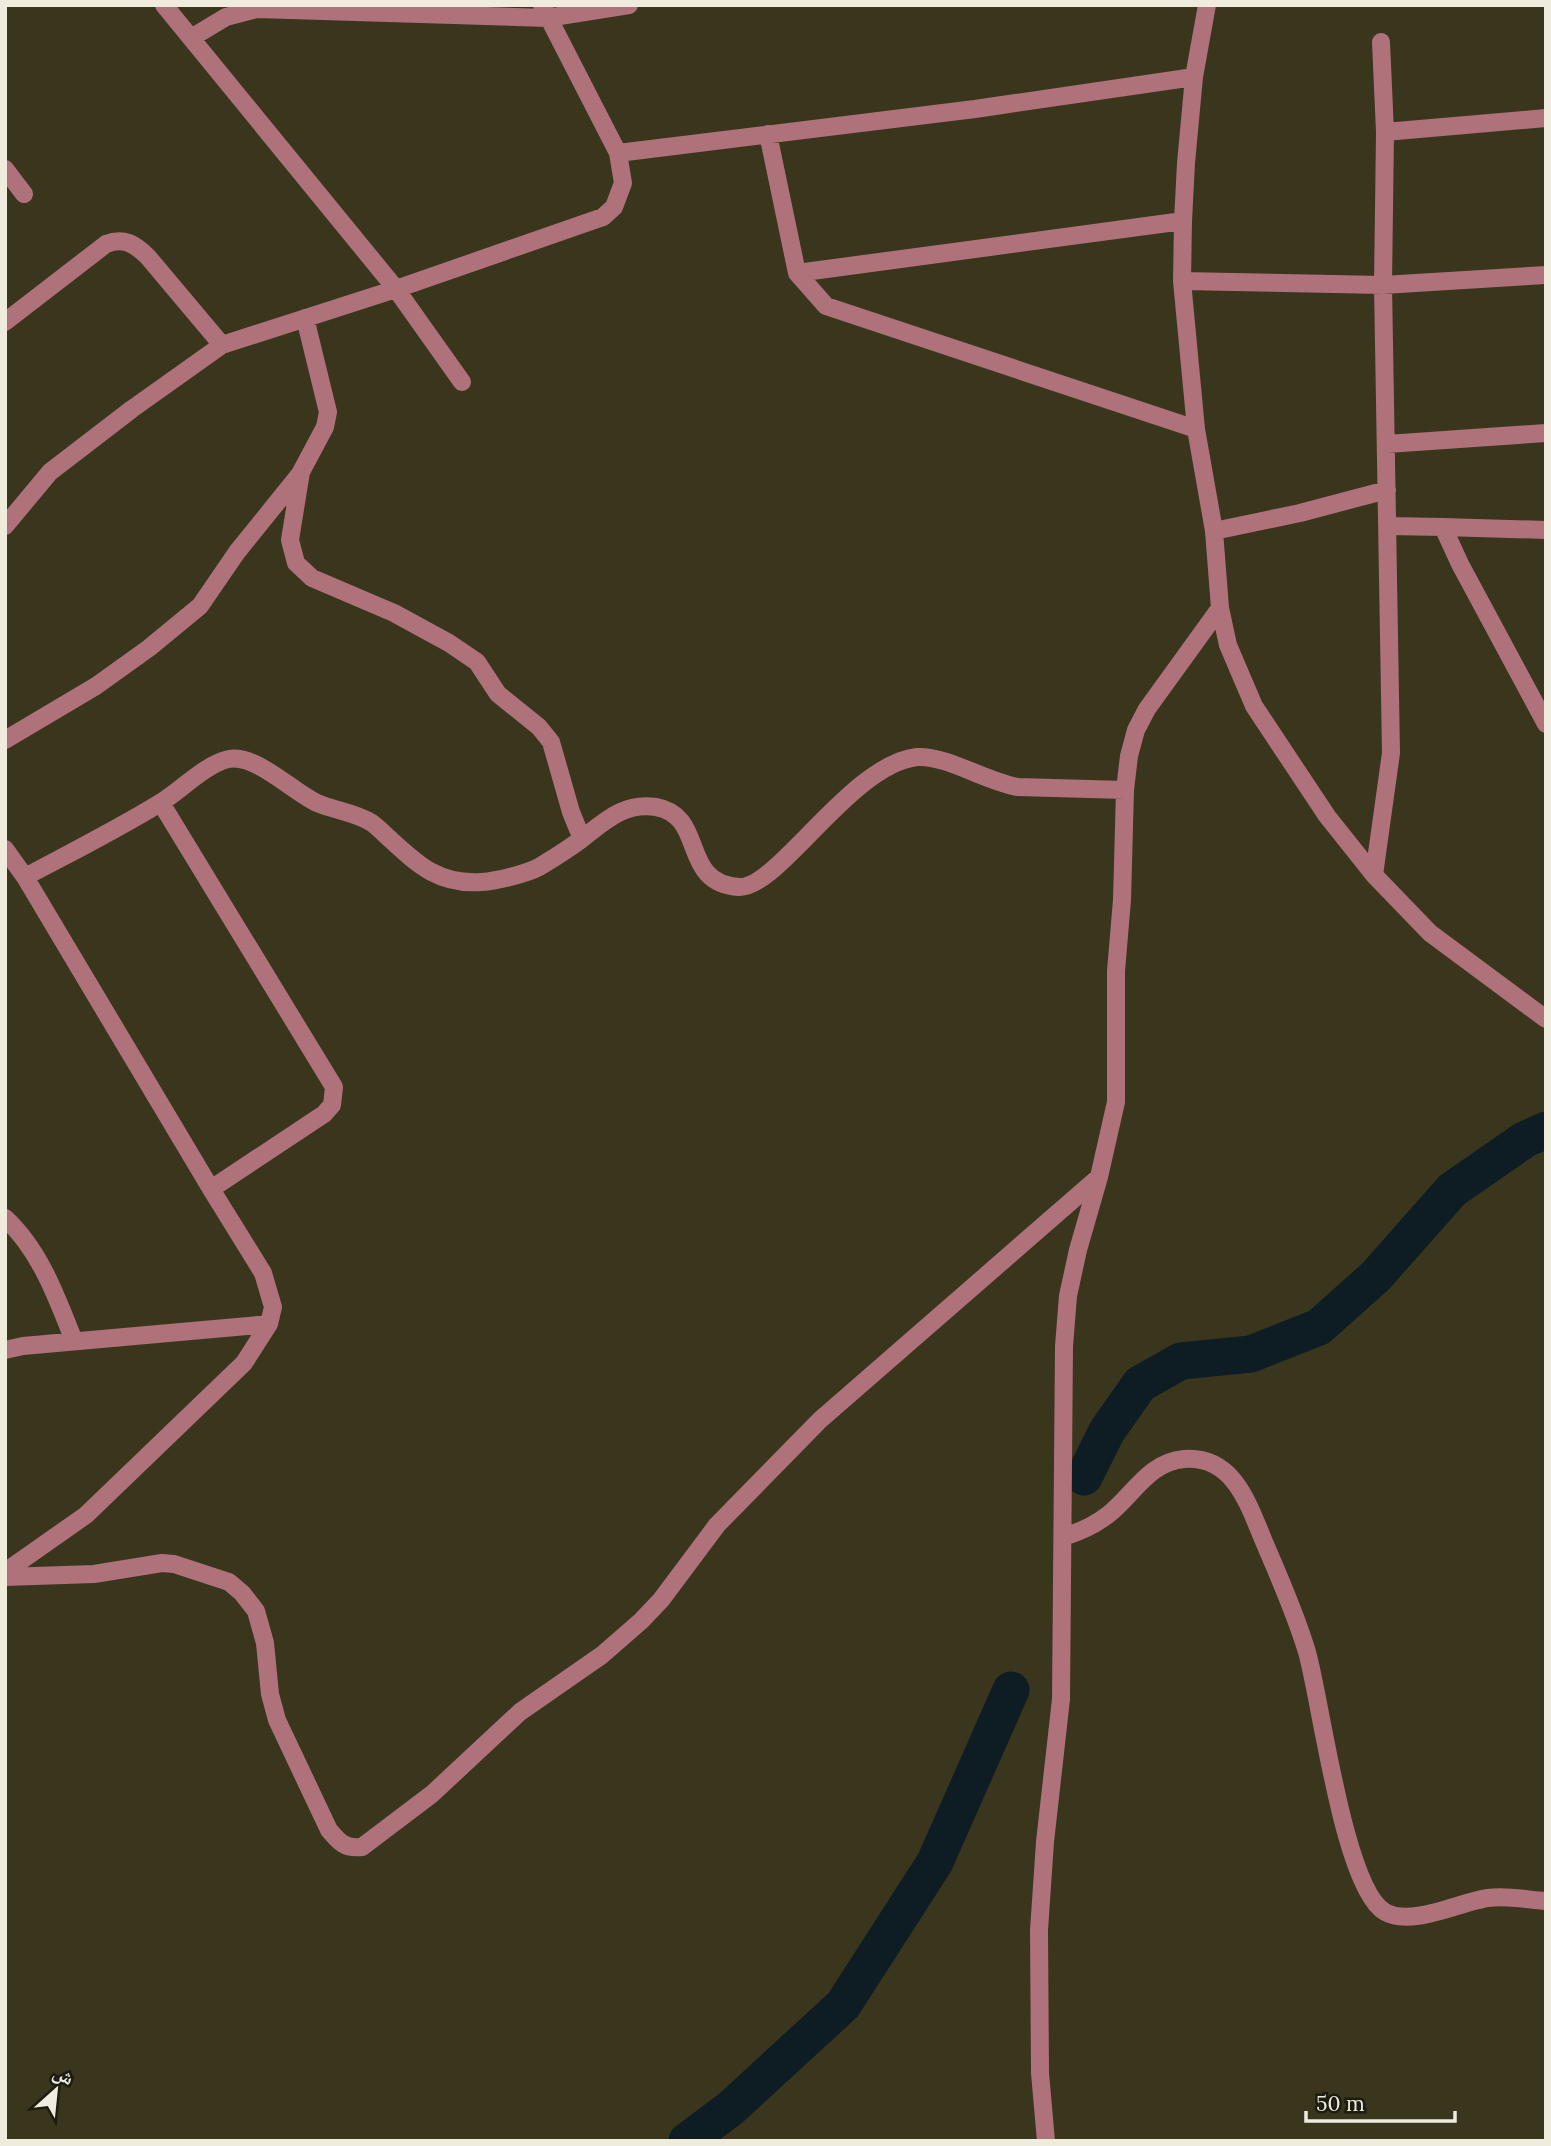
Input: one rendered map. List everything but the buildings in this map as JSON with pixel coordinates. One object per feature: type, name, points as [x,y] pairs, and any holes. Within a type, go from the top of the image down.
[{"type":"street","points":[[164,5],[396,289],[462,382]]},
{"type":"street","points":[[191,38],[226,18],[257,9],[544,11],[629,5]]},
{"type":"street","points":[[1207,5],[1194,77],[1182,221],[1182,281],[1196,429],[1214,531],[1220,608],[1228,645],[1254,706],[1327,816],[1374,875],[1430,933],[1546,1019]]},
{"type":"street","points":[[5,526],[50,472],[222,345],[603,218],[614,208],[624,183],[618,153],[544,11]]},
{"type":"street","points":[[1374,875],[1391,753],[1383,285],[1385,132],[1381,42]]},
{"type":"street","points":[[618,153],[975,109],[1194,77]]},
{"type":"street","points":[[1385,132],[1546,118]]},
{"type":"street","points":[[768,134],[797,273],[825,306],[1196,429]]},
{"type":"street","points":[[5,169],[24,194]]},
{"type":"street","points":[[797,273],[1182,221]]},
{"type":"street","points":[[5,322],[106,244],[122,240],[136,246],[148,257],[222,345]]},
{"type":"street","points":[[1182,281],[1383,285],[1546,275]]},
{"type":"street","points":[[5,740],[96,686],[149,648],[200,606],[269,510],[301,472],[324,427],[328,412],[305,318]]},
{"type":"street","points":[[1387,444],[1546,433]]},
{"type":"street","points":[[301,472],[290,540],[296,563],[303,572],[322,584],[394,613],[449,643],[477,662],[498,694],[539,727],[551,742],[571,812],[582,839]]},
{"type":"street","points":[[1214,531],[1300,513],[1387,490]]},
{"type":"street","points":[[1388,526],[1546,530]]},
{"type":"street","points":[[1443,527],[1546,724]]},
{"type":"street","points":[[1046,2141],[1040,2073],[1039,1930],[1045,1842],[1061,1699],[1064,1346],[1068,1296],[1116,1102],[1116,971],[1122,900],[1125,790],[1133,743],[1147,709],[1220,608]]},
{"type":"street","points":[[25,877],[161,803],[215,765],[226,759],[238,758],[260,766],[317,802],[358,815],[375,825],[420,865],[437,876],[460,883],[486,882],[536,869],[582,839],[610,816],[640,806],[658,807],[668,811],[686,826],[700,865],[710,876],[727,885],[747,886],[777,865],[862,783],[902,761],[916,757],[942,760],[1002,785],[1125,790]]},
{"type":"street","points":[[161,803],[334,1087],[332,1105],[324,1114],[211,1189]]},
{"type":"street","points":[[5,849],[25,877],[263,1273],[273,1307],[269,1324],[244,1363],[86,1515],[5,1575]]},
{"type":"street","points":[[5,1575],[94,1574],[162,1563],[174,1564],[229,1582],[256,1611],[265,1643],[270,1694],[278,1720],[329,1830],[341,1844],[352,1848],[362,1847],[432,1794],[520,1712],[602,1655],[641,1621],[661,1600],[717,1525],[820,1420],[1099,1177]]},
{"type":"street","points":[[5,1218],[19,1231],[43,1270],[74,1341]]},
{"type":"street","points":[[5,1350],[74,1341],[269,1324]]},
{"type":"street","points":[[1063,1537],[1083,1531],[1110,1513],[1146,1476],[1174,1460],[1188,1458],[1220,1468],[1233,1478],[1247,1500],[1304,1644],[1349,1841],[1360,1875],[1377,1905],[1392,1915],[1407,1916],[1424,1915],[1490,1897],[1546,1901]]},
{"type":"waterway","points":[[1084,1477],[1107,1431],[1140,1384],[1181,1361],[1251,1354],[1319,1327],[1376,1276],[1452,1190],[1524,1140],[1546,1130]]},
{"type":"waterway","points":[[687,2141],[731,2108],[843,2005],[935,1862],[1011,1690]]}]
